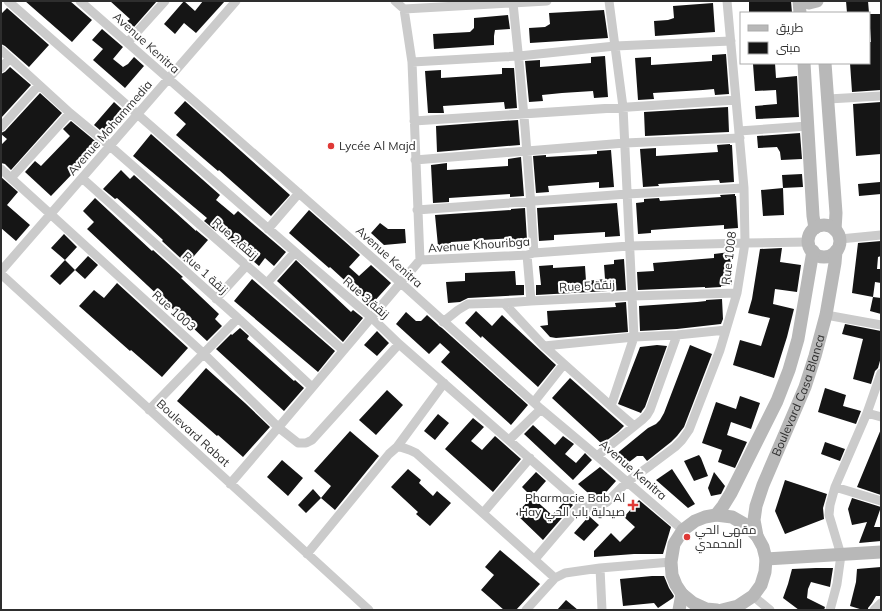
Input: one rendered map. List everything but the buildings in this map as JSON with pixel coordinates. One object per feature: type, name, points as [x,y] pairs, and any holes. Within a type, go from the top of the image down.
[{"type":"main road","points":[[800,12],[800,1],[809,3],[818,1],[821,12]]},
{"type":"main road","points":[[804,64],[815,228]]},
{"type":"main road","points":[[826,64],[838,234],[838,248],[832,254],[822,256],[817,254],[811,247],[809,237],[815,228],[825,225],[831,226],[838,234]]},
{"type":"main road","name":"Boulevard Casa Blanca","points":[[716,516],[731,493],[777,401],[789,370],[798,339],[811,247]]},
{"type":"main road","name":"Boulevard Casa Blanca","points":[[766,559],[754,520],[756,506],[763,485],[805,387],[816,356],[826,315],[836,251]]},
{"type":"main road","points":[[717,610],[706,609],[693,603],[682,594],[676,585],[672,575],[671,562],[674,544],[683,530],[695,521],[705,517],[732,517],[746,525],[758,536]]},
{"type":"main road","points":[[722,610],[738,606],[753,596],[760,585],[765,572],[766,559],[881,552]]},
{"type":"main road","points":[[679,610],[682,594]]},
{"type":"street","points":[[8,1],[138,114]]},
{"type":"street","name":"Avenue Kenitra","points":[[80,1],[534,402],[683,530]]},
{"type":"street","points":[[128,42],[165,1]]},
{"type":"street","name":"Avenue Mohammedia","points":[[1,271],[236,1]]},
{"type":"street","points":[[395,1],[404,9],[412,62],[420,260]]},
{"type":"street","points":[[404,9],[547,1]]},
{"type":"street","points":[[609,1],[625,143],[634,337],[611,406]]},
{"type":"street","name":"Rue 1008","points":[[627,482],[675,447],[689,430],[720,350],[737,293],[745,243],[744,188],[727,1]]},
{"type":"street","points":[[512,3],[519,56],[528,151],[531,202],[531,301]]},
{"type":"street","points":[[412,62],[519,56],[615,46],[731,40]]},
{"type":"street","name":"Rue 2 زنقة","points":[[1,50],[70,113],[110,146],[343,350]]},
{"type":"street","points":[[1,68],[10,58]]},
{"type":"street","points":[[1,127],[39,85]]},
{"type":"street","points":[[828,99],[881,96]]},
{"type":"street","points":[[414,121],[736,100]]},
{"type":"street","points":[[11,178],[70,113]]},
{"type":"street","name":"Rue 3 زنقة","points":[[138,114],[580,502]]},
{"type":"street","points":[[415,160],[739,135],[808,126]]},
{"type":"street","name":"Rue 1003","points":[[1,169],[203,353],[279,428],[298,443],[306,443],[312,440],[399,344]]},
{"type":"street","name":"Rue 1 زنقة","points":[[82,178],[238,318],[312,387]]},
{"type":"street","points":[[417,210],[627,194],[744,188]]},
{"type":"street","points":[[268,229],[299,193]]},
{"type":"street","points":[[838,234],[881,235]]},
{"type":"street","name":"Avenue Khouribga","points":[[230,484],[420,260],[530,254],[629,246],[745,243],[811,247]]},
{"type":"street","points":[[267,283],[295,252]]},
{"type":"street","points":[[216,299],[247,265]]},
{"type":"street","name":"Boulevard Rabat","points":[[1,274],[368,610]]},
{"type":"street","name":"Rue 5 زنقة","points":[[443,322],[468,304],[632,296],[737,293]]},
{"type":"street","points":[[504,303],[544,346],[634,426]]},
{"type":"street","points":[[826,315],[881,325]]},
{"type":"street","points":[[149,410],[238,318]]},
{"type":"street","points":[[544,346],[726,330]]},
{"type":"street","points":[[597,456],[647,415],[677,335]]},
{"type":"street","points":[[534,402],[564,364]]},
{"type":"street","points":[[830,610],[837,584],[841,555],[829,515],[830,505],[835,487],[867,413],[881,373]]},
{"type":"street","points":[[307,554],[389,454],[397,447],[444,383]]},
{"type":"street","points":[[509,440],[541,408]]},
{"type":"street","points":[[867,413],[881,417]]},
{"type":"street","points":[[397,447],[402,447],[416,453],[555,578]]},
{"type":"street","points":[[483,513],[530,458]]},
{"type":"street","points":[[535,559],[580,502],[589,508],[602,506],[627,482]]},
{"type":"street","points":[[835,487],[881,501]]},
{"type":"street","points":[[526,610],[555,578],[565,573],[600,568],[671,562]]},
{"type":"street","points":[[600,568],[602,610]]},
{"type":"street","points":[[753,596],[770,610]]},
{"type":"street","points":[[874,610],[881,603]]},
{"type":"place","name":"Lycée Al Majd","points":[[331,146]]},
{"type":"place","name":"Pharmacie Bab Al Hay صيدلية باب الحي","points":[[633,505]]},
{"type":"place","name":"مقهى الحي المحمدي","points":[[687,537]]}]
